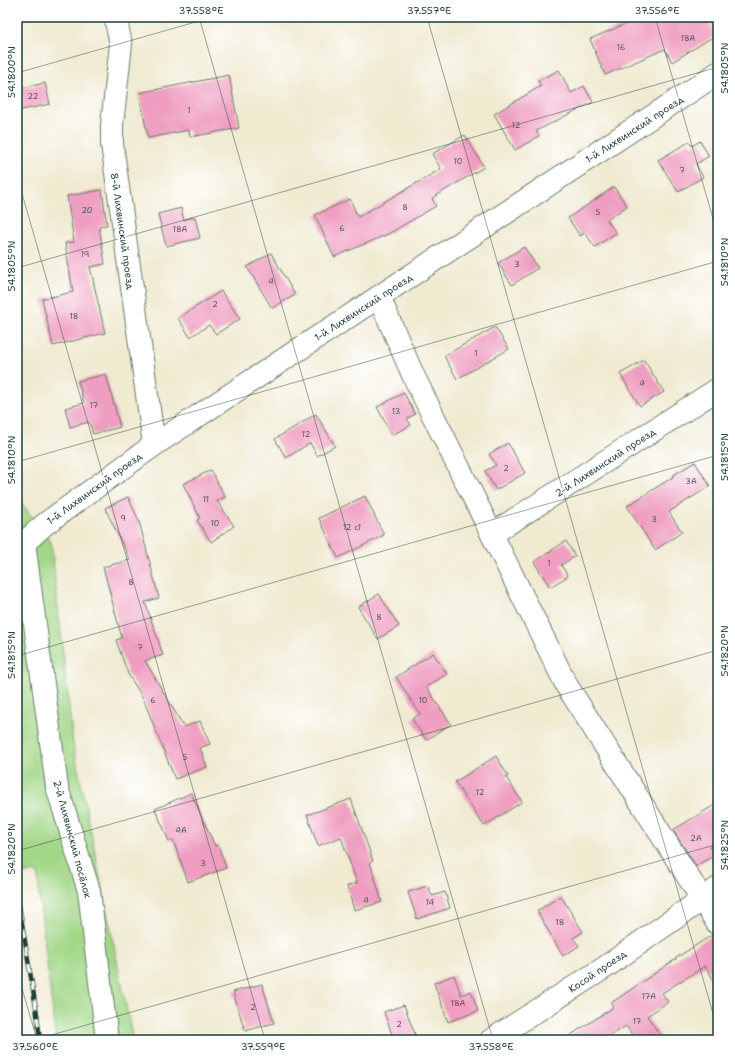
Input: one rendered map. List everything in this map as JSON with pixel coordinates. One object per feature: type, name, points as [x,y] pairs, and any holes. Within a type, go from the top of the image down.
[{"type":"street","name":"8-й Лихвинский проезд","points":[[115,17],[122,44],[112,125],[112,144],[154,444]]},
{"type":"street","points":[[122,44],[133,17]]},
{"type":"street","name":"1-й Лихвинский проезд","points":[[21,548],[45,524],[154,444],[718,74]]},
{"type":"street","points":[[379,297],[413,374],[567,686],[710,893],[718,924]]},
{"type":"street","name":"2-й Лихвинский проезд","points":[[492,534],[718,389]]},
{"type":"street","name":"2-й Лихвинский посёлок","points":[[21,548],[58,787],[89,891],[107,1040]]},
{"type":"street","name":"Косой проезд","points":[[490,1040],[604,968],[710,893]]},
{"type":"green space","points":[[17,497],[51,542],[73,744],[133,1040],[56,1040],[39,895],[38,872],[17,874]]},
{"type":"building","points":[[642,17],[706,17],[716,35],[672,62],[665,49],[605,75],[590,39]]},
{"type":"building","points":[[559,70],[571,93],[584,86],[593,102],[536,131],[539,136],[515,150],[494,114],[541,86],[538,81]]},
{"type":"building","points":[[229,75],[239,128],[190,137],[189,130],[148,138],[139,93]]},
{"type":"building","points":[[45,83],[50,104],[17,111],[17,89]]},
{"type":"building","points":[[465,135],[484,167],[432,198],[436,206],[388,234],[334,257],[315,215],[350,199],[358,217],[441,169],[432,154]]},
{"type":"building","points":[[700,141],[709,156],[696,164],[703,177],[678,192],[658,160],[689,142],[692,146]]},
{"type":"building","points":[[614,187],[627,206],[607,220],[616,233],[595,247],[585,233],[580,236],[568,218]]},
{"type":"building","points":[[102,190],[107,225],[99,226],[105,264],[90,267],[105,333],[53,346],[42,299],[73,292],[65,243],[74,242],[67,196]]},
{"type":"building","points":[[181,208],[184,220],[195,217],[200,238],[166,246],[158,214]]},
{"type":"building","points":[[524,247],[538,268],[512,285],[498,263]]},
{"type":"building","points":[[271,253],[295,295],[272,308],[247,267]]},
{"type":"building","points":[[221,291],[240,319],[216,334],[209,325],[190,337],[178,318]]},
{"type":"building","points":[[495,327],[509,349],[457,379],[444,356]]},
{"type":"building","points":[[644,360],[664,392],[640,406],[620,374]]},
{"type":"building","points":[[106,374],[120,427],[93,434],[89,422],[70,427],[65,408],[84,403],[78,381]]},
{"type":"building","points":[[404,393],[415,414],[407,419],[411,425],[392,435],[377,407]]},
{"type":"building","points":[[316,414],[335,446],[317,456],[310,443],[286,458],[275,439]]},
{"type":"building","points":[[508,443],[525,473],[496,490],[485,471],[496,465],[489,454]]},
{"type":"building","points":[[695,462],[710,486],[669,512],[682,532],[655,550],[627,506]]},
{"type":"building","points":[[211,470],[225,497],[217,501],[234,526],[211,542],[197,520],[200,518],[183,484]]},
{"type":"building","points":[[365,496],[384,535],[338,558],[319,518]]},
{"type":"building","points":[[128,497],[139,521],[159,598],[145,602],[163,655],[145,661],[184,727],[200,721],[210,744],[200,748],[207,767],[175,779],[143,698],[128,674],[116,640],[122,638],[103,567],[130,560],[105,508]]},
{"type":"building","points":[[566,541],[575,556],[561,565],[568,576],[550,587],[534,562]]},
{"type":"building","points":[[379,594],[399,626],[378,639],[358,607]]},
{"type":"building","points":[[433,653],[447,674],[426,687],[451,724],[426,740],[412,719],[420,714],[396,677]]},
{"type":"building","points":[[496,756],[508,776],[506,777],[522,802],[484,826],[455,782]]},
{"type":"building","points":[[191,793],[215,846],[218,845],[226,868],[188,882],[173,840],[169,841],[155,809]]},
{"type":"building","points":[[351,799],[373,861],[370,862],[382,902],[354,910],[347,886],[357,883],[341,837],[318,846],[307,815]]},
{"type":"building","points":[[718,803],[718,841],[709,847],[714,855],[696,866],[673,830]]},
{"type":"building","points":[[428,886],[432,896],[445,892],[450,908],[417,919],[408,892]]},
{"type":"building","points":[[561,896],[583,932],[573,938],[579,946],[563,956],[537,911]]},
{"type":"building","points":[[712,935],[718,936],[718,987],[705,966],[662,993],[668,1002],[647,1016],[663,1040],[636,1040],[626,1026],[604,1040],[563,1040],[614,1007],[611,1003]]},
{"type":"building","points":[[454,975],[461,995],[471,991],[478,1011],[448,1022],[434,983]]},
{"type":"building","points":[[262,984],[274,1023],[245,1031],[233,992]]},
{"type":"building","points":[[404,1005],[417,1040],[394,1040],[384,1012]]},
{"type":"railway","points":[[17,893],[40,1040]]}]
